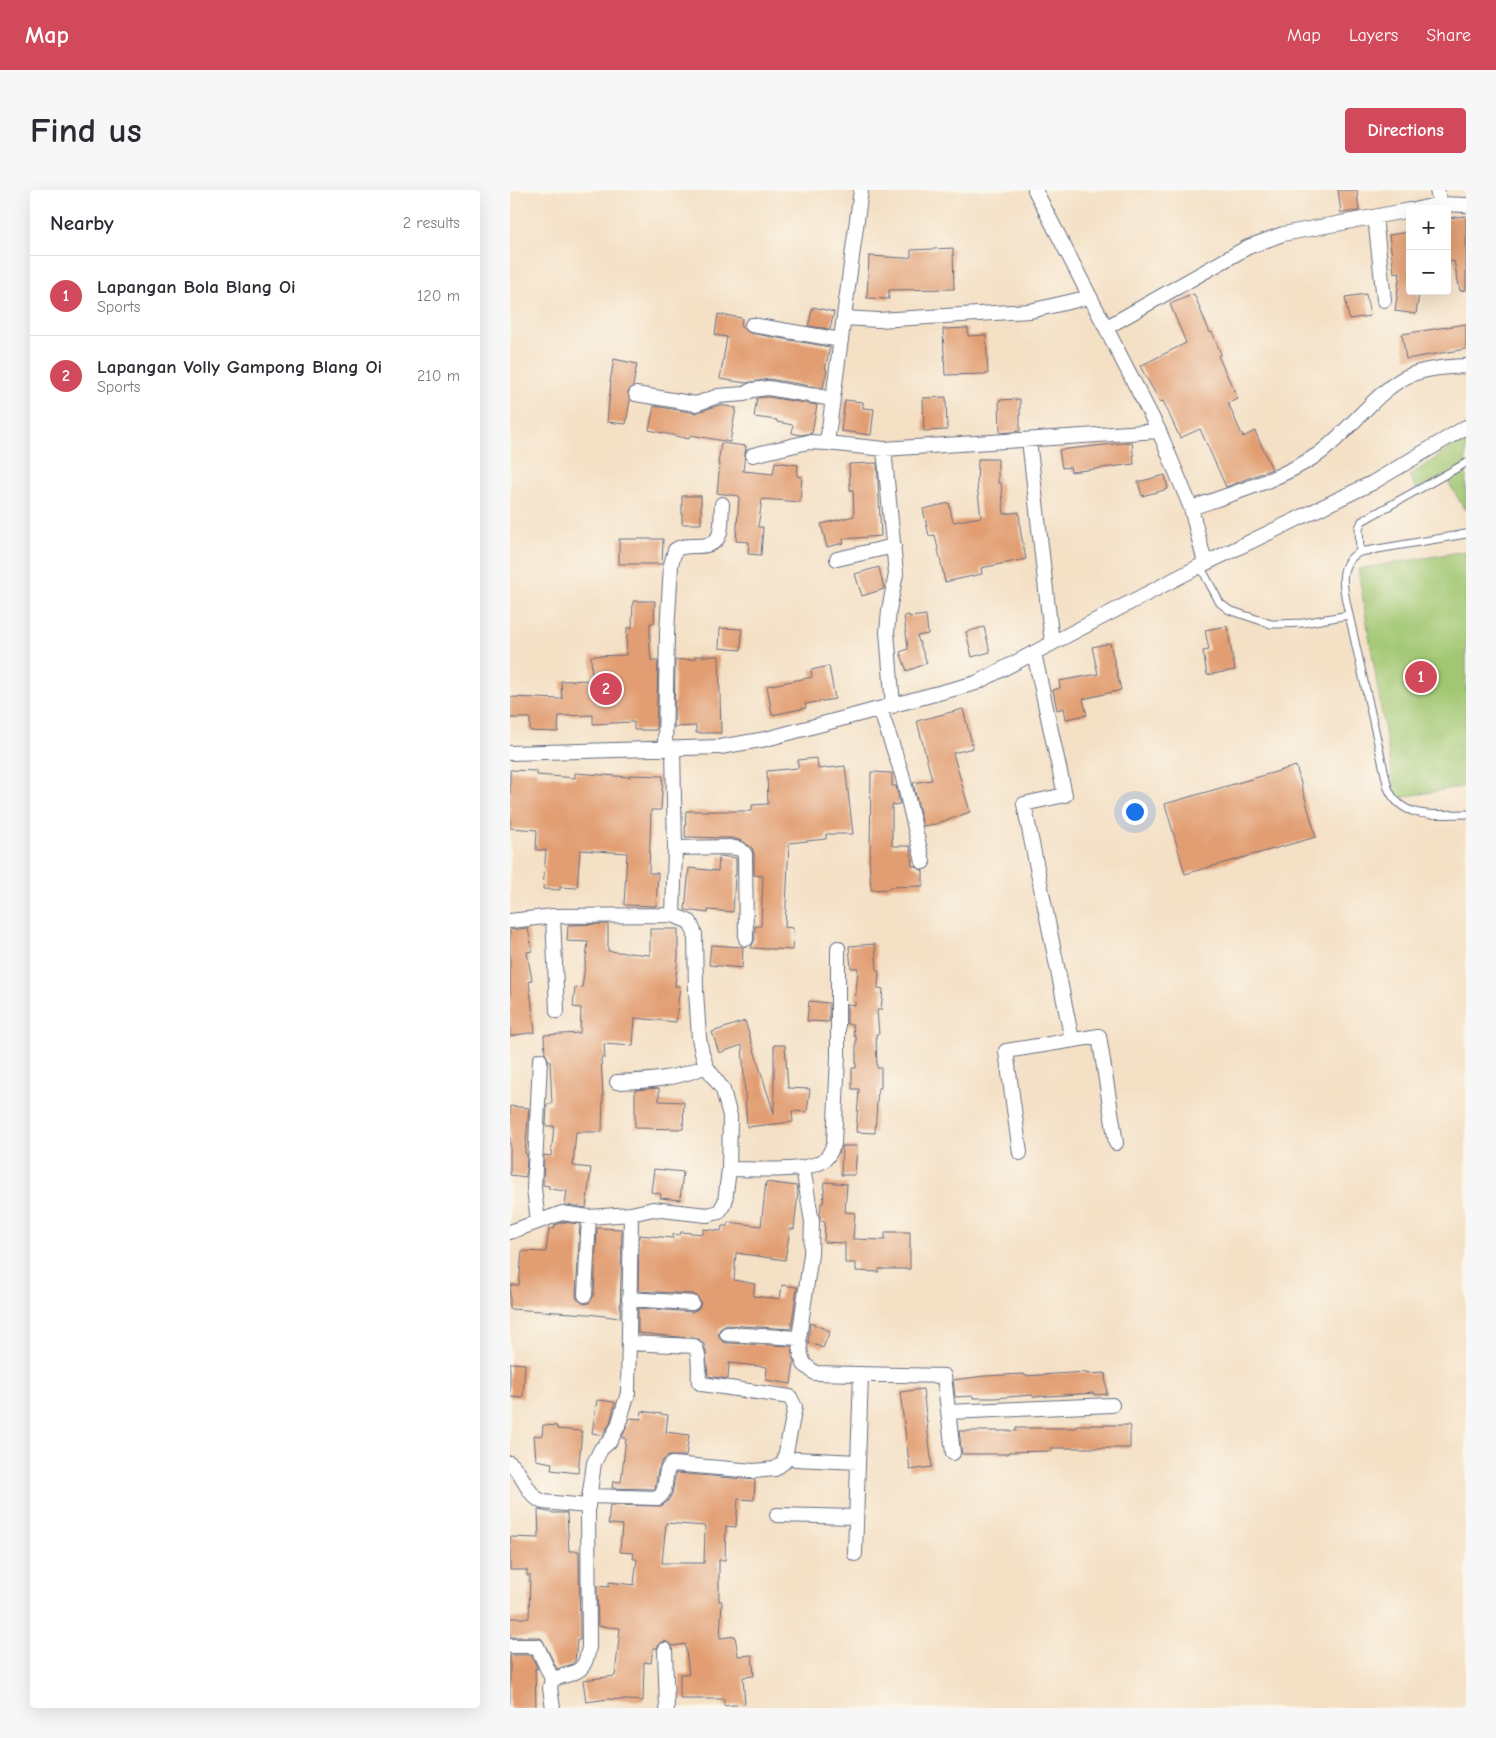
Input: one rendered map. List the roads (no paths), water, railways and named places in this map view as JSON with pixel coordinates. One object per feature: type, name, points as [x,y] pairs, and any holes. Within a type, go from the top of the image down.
[{"type":"street","points":[[827,443],[861,190]]},
{"type":"street","points":[[1035,190],[1159,431],[1191,508],[1202,564]]},
{"type":"street","points":[[1437,190],[1440,204]]},
{"type":"street","points":[[1436,205],[1466,205]]},
{"type":"street","points":[[1107,328],[1248,247],[1283,234],[1406,211]]},
{"type":"street","points":[[1375,217],[1384,300]]},
{"type":"street","points":[[844,318],[878,320],[1030,311],[1090,297]]},
{"type":"street","points":[[752,326],[841,340]]},
{"type":"street","points":[[1191,508],[1274,478],[1297,467],[1319,453],[1389,388],[1412,374],[1435,368],[1466,366]]},
{"type":"street","points":[[636,394],[696,404],[718,396],[744,394],[752,390],[768,388],[833,399]]},
{"type":"street","points":[[510,753],[720,747],[766,739],[976,683],[1202,564],[1372,483],[1466,427]]},
{"type":"street","points":[[753,455],[808,442],[884,449],[1159,431]]},
{"type":"street","points":[[1029,440],[1052,643]]},
{"type":"street","points":[[884,449],[896,574],[887,632],[887,708],[923,862]]},
{"type":"street","points":[[674,915],[675,848],[669,749],[667,632],[671,565],[675,550],[680,546],[706,546],[715,542],[720,533],[722,504]]},
{"type":"street","points":[[837,559],[894,546]]},
{"type":"street","points":[[1034,653],[1065,795],[1024,804],[1072,1040]]},
{"type":"street","points":[[675,848],[730,847],[740,849],[745,854],[746,939]]},
{"type":"street","points":[[510,921],[553,916],[674,915],[690,922],[695,934],[699,1038],[706,1066],[720,1085],[730,1116],[729,1170],[724,1202],[719,1212],[707,1215],[652,1209],[631,1214],[589,1217],[562,1212],[510,1232]]},
{"type":"street","points":[[553,916],[557,1011]]},
{"type":"street","points":[[729,1170],[803,1168],[824,1160],[834,1144],[838,1056],[838,948]]},
{"type":"street","points":[[1020,1153],[1006,1051],[1098,1036],[1116,1143]]},
{"type":"street","points":[[538,1222],[534,1188],[540,1060]]},
{"type":"street","points":[[617,1082],[667,1079],[689,1074],[706,1066]]},
{"type":"street","points":[[803,1168],[812,1222],[811,1254],[799,1338],[804,1364],[815,1374],[944,1376],[953,1453]]},
{"type":"street","points":[[552,1678],[577,1672],[583,1667],[587,1659],[589,1647],[588,1501],[594,1463],[601,1449],[610,1441],[618,1426],[624,1412],[628,1393],[631,1214]]},
{"type":"street","points":[[585,1294],[589,1217]]},
{"type":"street","points":[[629,1299],[692,1303]]},
{"type":"street","points":[[727,1334],[799,1338]]},
{"type":"street","points":[[510,1464],[515,1467],[533,1496],[543,1502],[658,1498],[664,1492],[667,1470],[672,1464],[754,1472],[775,1469],[784,1462],[795,1407],[790,1397],[702,1384],[698,1375],[698,1351],[694,1346],[629,1344]]},
{"type":"street","points":[[856,1554],[861,1374]]},
{"type":"street","points":[[948,1412],[1112,1405]]},
{"type":"street","points":[[796,1460],[858,1462]]},
{"type":"street","points":[[777,1515],[856,1517]]},
{"type":"street","points":[[510,1646],[538,1646],[552,1678],[550,1688],[553,1708]]},
{"type":"street","points":[[665,1650],[667,1708]]},
{"type":"lane","points":[[1360,552],[1358,528],[1362,521],[1466,463]]},
{"type":"lane","points":[[1466,534],[1360,552],[1349,559],[1344,567],[1343,577],[1349,616],[1388,788],[1392,798],[1401,806],[1420,814],[1466,814]]},
{"type":"lane","points":[[1202,564],[1220,603],[1237,613],[1271,624],[1303,623],[1349,616]]},
{"type":"place","name":"Lapangan Bola Blang Oi","points":[[1421,677]]},
{"type":"place","name":"Lapangan Volly Gampong Blang Oi","points":[[606,689]]}]
